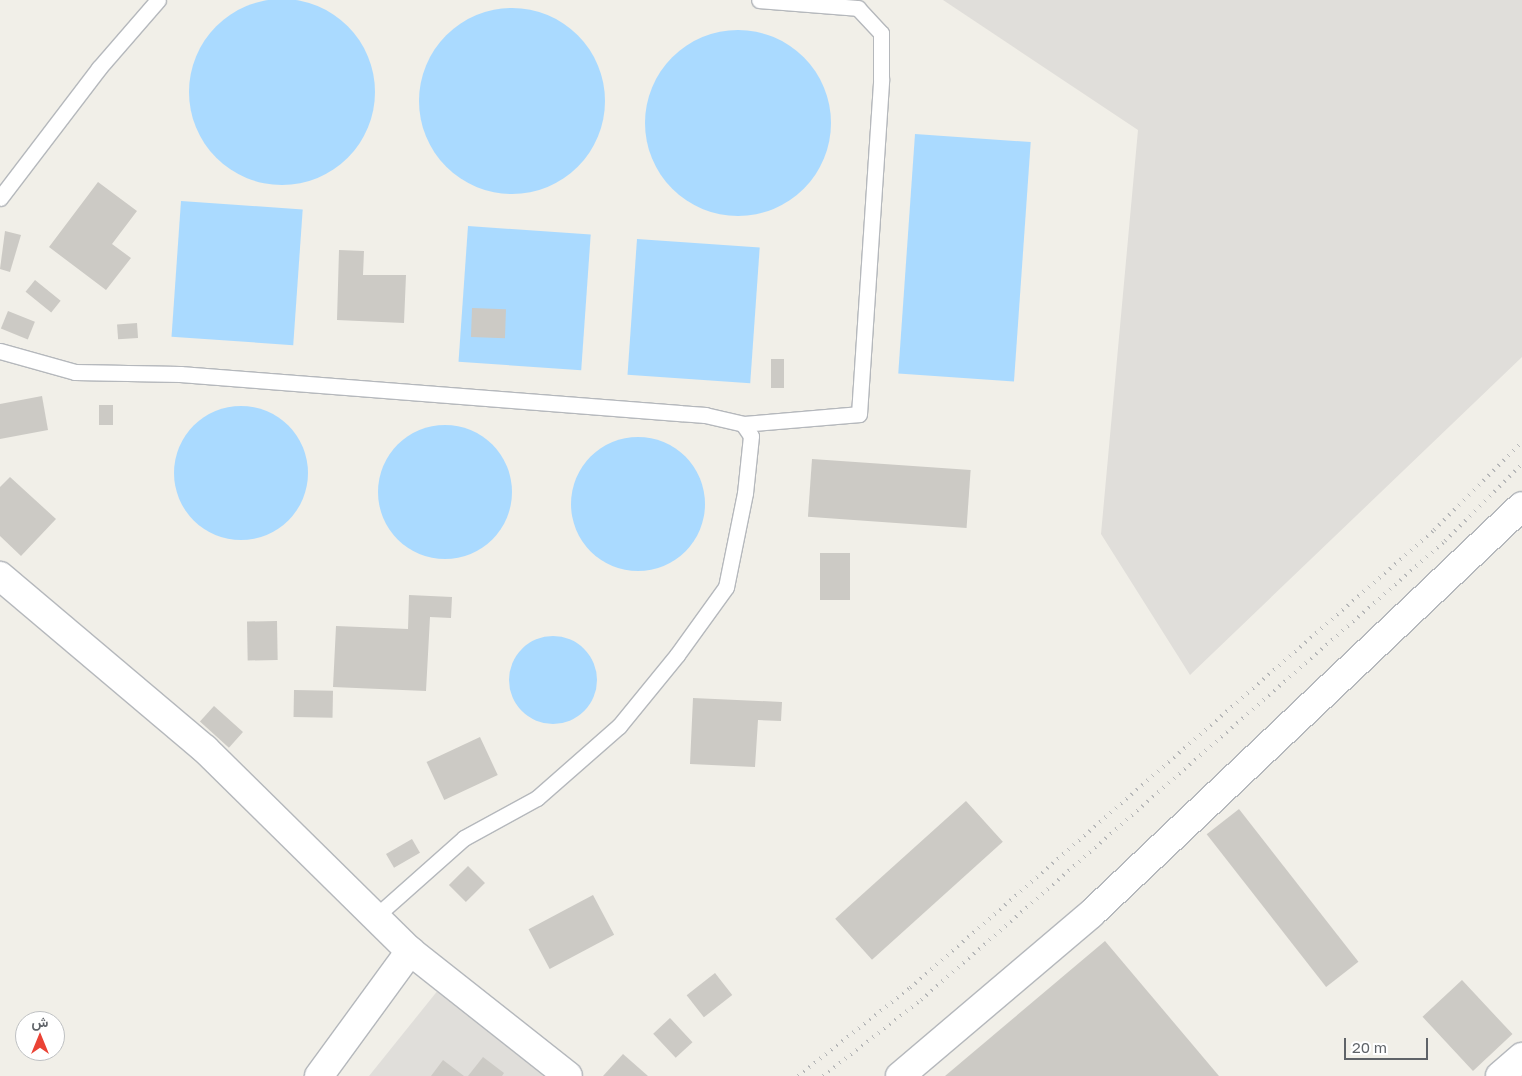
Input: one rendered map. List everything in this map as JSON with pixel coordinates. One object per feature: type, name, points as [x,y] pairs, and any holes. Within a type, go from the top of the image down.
[{"type":"street","points":[[900,1076],[1091,914],[1522,506]]},
{"type":"street","points":[[0,576],[206,748],[410,951],[568,1076]]},
{"type":"street","points":[[319,1076],[410,951]]},
{"type":"street","points":[[1500,1076],[1522,1056]]},
{"type":"lane","points":[[0,198],[99,68],[158,0]]},
{"type":"lane","points":[[0,351],[75,372],[180,374],[705,415],[743,424],[859,414],[881,79],[881,33],[858,8],[759,0]]},
{"type":"lane","points":[[375,916],[464,838],[537,798],[619,726],[682,648],[726,587],[745,493],[751,436],[743,424]]},
{"type":"shaded area","points":[[943,0],[1522,0],[1522,357],[1190,675],[1101,534],[1138,130]]},
{"type":"shaded area","points":[[443,984],[544,1076],[369,1076]]},
{"type":"water","points":[[282,-1],[300,1],[317,6],[334,15],[348,26],[359,40],[368,57],[373,74],[375,92],[373,110],[368,127],[359,144],[348,158],[334,169],[317,178],[300,183],[282,185],[264,183],[247,178],[230,169],[216,158],[205,144],[196,127],[191,110],[189,92],[191,74],[196,57],[205,40],[216,26],[230,15],[247,6],[264,1]]},
{"type":"water","points":[[512,8],[548,15],[578,35],[598,65],[605,101],[598,137],[578,167],[548,187],[512,194],[476,187],[446,167],[426,137],[419,101],[426,65],[446,35],[476,15]]},
{"type":"water","points":[[738,30],[774,37],[804,57],[824,87],[831,123],[824,159],[804,189],[774,209],[738,216],[702,209],[672,189],[652,159],[645,123],[652,87],[672,57],[702,37]]},
{"type":"water","points":[[915,134],[1031,142],[1014,382],[898,373]]},
{"type":"water","points":[[181,201],[303,210],[293,345],[172,337]]},
{"type":"water","points":[[468,226],[591,235],[581,370],[459,362]]},
{"type":"water","points":[[637,239],[760,248],[750,383],[628,375]]},
{"type":"water","points":[[241,406],[267,411],[278,417],[288,426],[297,436],[303,447],[308,473],[303,499],[297,510],[288,520],[278,529],[267,535],[241,540],[215,535],[204,529],[194,520],[185,510],[179,499],[174,473],[179,447],[185,436],[194,426],[204,417],[215,411]]},
{"type":"water","points":[[445,425],[471,430],[482,436],[492,445],[501,455],[507,466],[512,492],[507,518],[501,529],[492,539],[482,548],[471,554],[445,559],[419,554],[408,548],[398,539],[389,529],[383,518],[378,492],[383,466],[389,455],[398,445],[408,436],[419,430]]},
{"type":"water","points":[[638,437],[664,442],[675,448],[685,457],[694,467],[700,478],[705,504],[700,530],[694,541],[685,551],[675,560],[664,566],[638,571],[612,566],[601,560],[591,551],[582,541],[576,530],[571,504],[576,478],[582,467],[591,457],[601,448],[612,442]]},
{"type":"water","points":[[553,636],[570,639],[578,643],[590,655],[594,663],[597,680],[594,697],[590,705],[578,717],[570,721],[553,724],[536,721],[528,717],[516,705],[512,697],[509,680],[512,663],[516,655],[528,643],[536,639]]},
{"type":"building","points":[[98,182],[137,211],[112,244],[131,258],[106,290],[49,247]]},
{"type":"building","points":[[5,231],[21,235],[10,272],[0,269]]},
{"type":"building","points":[[339,250],[364,251],[363,275],[406,275],[404,323],[337,320]]},
{"type":"building","points":[[35,280],[61,301],[51,312],[26,292]]},
{"type":"building","points":[[472,308],[506,309],[505,338],[471,337]]},
{"type":"building","points":[[8,311],[35,322],[28,339],[1,329]]},
{"type":"building","points":[[137,323],[138,338],[118,339],[117,324]]},
{"type":"building","points":[[771,359],[784,359],[784,388],[771,388]]},
{"type":"building","points":[[42,396],[48,430],[0,439],[0,404]]},
{"type":"building","points":[[99,405],[113,405],[113,425],[99,425]]},
{"type":"building","points":[[812,459],[971,470],[967,528],[808,517]]},
{"type":"building","points":[[10,477],[56,519],[21,556],[0,536],[0,487]]},
{"type":"building","points":[[820,553],[850,553],[850,600],[820,600]]},
{"type":"building","points":[[409,595],[452,597],[451,618],[430,617],[426,691],[333,687],[336,626],[408,629]]},
{"type":"building","points":[[277,621],[278,660],[248,661],[247,622]]},
{"type":"building","points":[[294,690],[333,691],[333,718],[294,717]]},
{"type":"building","points":[[693,698],[782,702],[781,721],[758,720],[755,767],[690,764]]},
{"type":"building","points":[[214,706],[243,732],[229,748],[200,722]]},
{"type":"building","points":[[480,737],[498,775],[444,800],[427,762]]},
{"type":"building","points":[[966,801],[1003,842],[872,960],[835,919]]},
{"type":"building","points":[[1239,809],[1358,962],[1326,987],[1207,834]]},
{"type":"building","points":[[412,839],[420,853],[394,868],[386,854]]},
{"type":"building","points":[[468,866],[485,883],[466,902],[449,885]]},
{"type":"building","points":[[593,895],[614,935],[550,969],[529,929]]},
{"type":"building","points":[[1105,941],[1219,1076],[945,1076]]},
{"type":"building","points":[[715,973],[732,995],[704,1017],[687,995]]},
{"type":"building","points":[[1462,980],[1512,1034],[1473,1071],[1423,1017]]},
{"type":"building","points":[[670,1018],[693,1042],[676,1058],[653,1034]]},
{"type":"building","points":[[623,1054],[648,1076],[603,1076]]},
{"type":"building","points":[[483,1057],[504,1073],[502,1076],[468,1076]]},
{"type":"building","points":[[443,1060],[464,1076],[431,1076]]},
{"type":"railway","points":[[798,1076],[910,988],[1434,530],[1522,442]]},
{"type":"railway","points":[[823,1076],[921,1000],[1445,541],[1522,464]]}]
